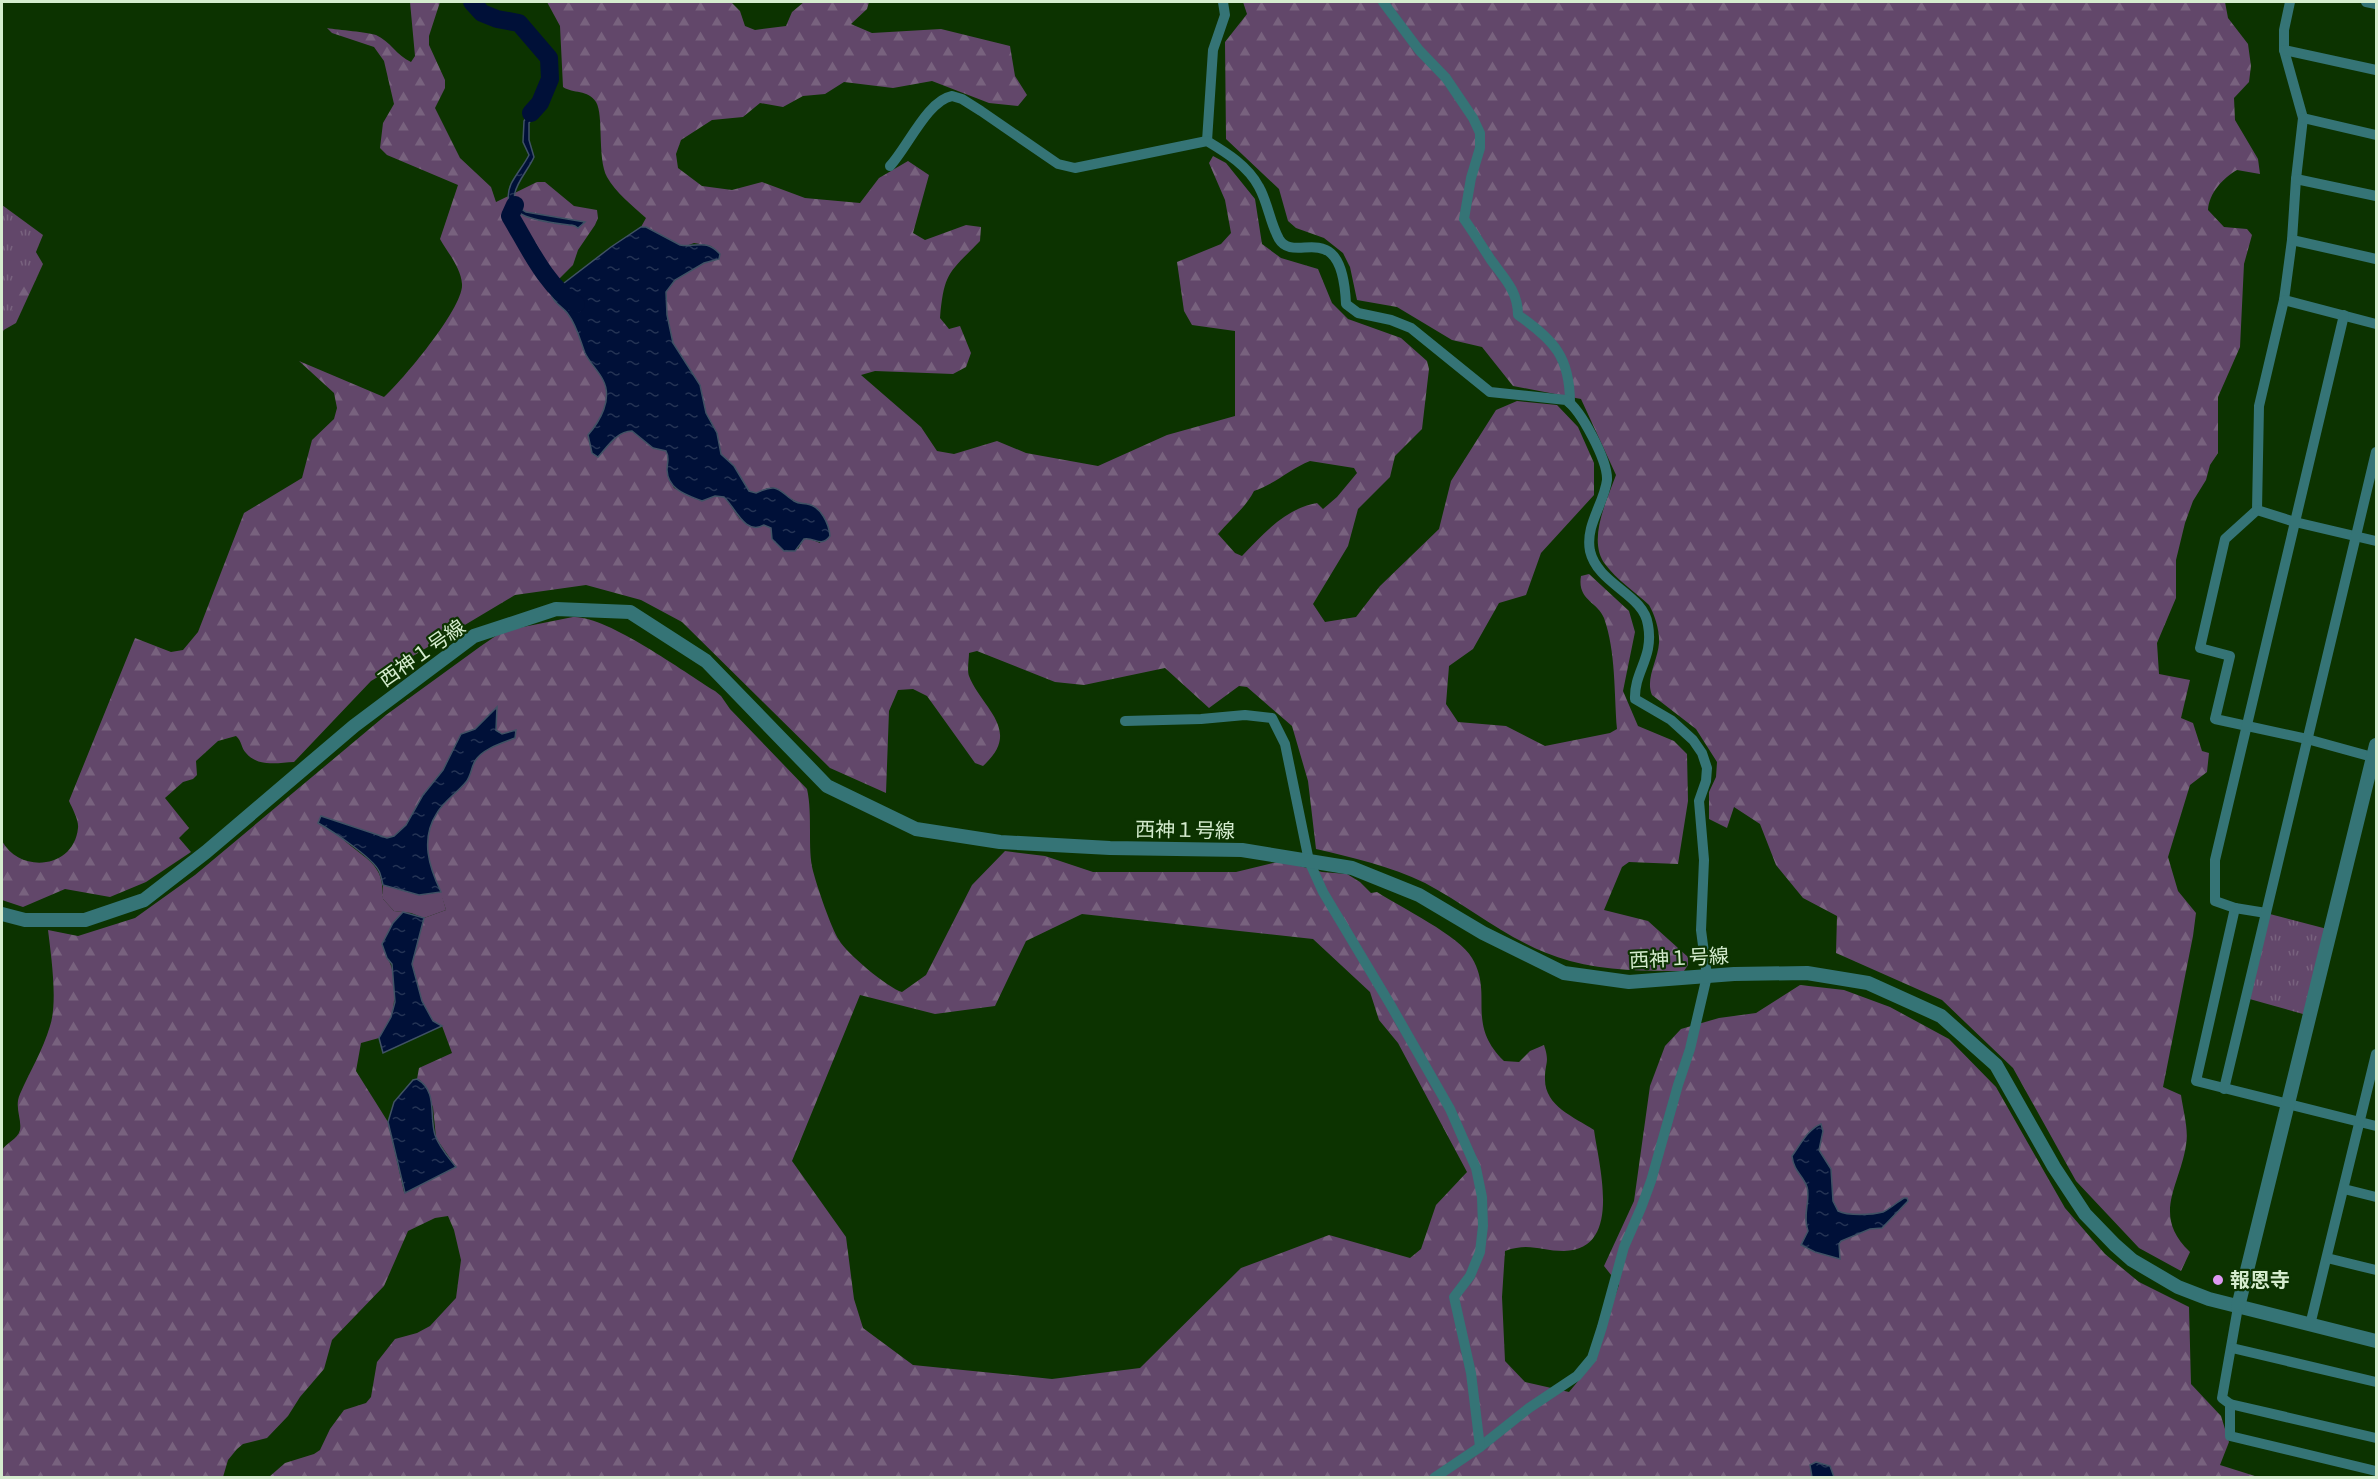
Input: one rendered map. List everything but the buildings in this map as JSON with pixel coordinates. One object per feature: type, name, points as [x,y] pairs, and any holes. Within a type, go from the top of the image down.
[{"type":"street","points":[[1208,141],[1213,51],[1225,15],[1222,2]]},
{"type":"street","points":[[1383,2],[1419,50],[1446,78],[1473,118],[1480,133],[1480,148],[1471,178],[1464,219],[1493,263],[1507,278],[1514,294],[1518,315],[1538,329],[1557,348],[1564,362],[1570,403],[1584,421],[1599,451],[1607,481],[1591,530],[1590,549],[1595,565],[1643,612],[1648,621],[1650,640],[1647,657],[1634,692],[1635,699],[1671,720],[1693,740],[1702,753],[1707,768],[1706,781],[1699,801],[1704,860],[1701,930],[1707,976],[1690,1049],[1663,1141],[1641,1208],[1623,1247],[1592,1358],[1577,1376],[1512,1420],[1480,1447],[1434,1478]]},
{"type":"street","points":[[2290,2],[2284,30],[2284,50],[2303,118],[2284,300],[2259,406],[2257,510],[2225,539],[2200,648],[2230,656],[2215,719],[2375,753],[2238,1307],[2222,1398],[2230,1404],[2376,1438]]},
{"type":"street","points":[[2366,2],[2376,4]]},
{"type":"street","points":[[2284,50],[2376,70]]},
{"type":"street","points":[[890,166],[939,103],[952,96],[962,99],[981,111],[1058,164],[1075,168],[1208,141],[1245,167],[1259,187],[1279,239],[1288,246],[1320,247],[1329,250],[1340,262],[1345,279],[1346,304],[1358,313],[1391,320],[1411,328],[1490,392],[1556,398],[1570,403]]},
{"type":"street","points":[[2303,118],[2376,135]]},
{"type":"street","points":[[2296,179],[2376,196]]},
{"type":"street","points":[[2292,240],[2376,259]]},
{"type":"street","points":[[2284,300],[2376,324]]},
{"type":"street","points":[[2266,913],[2215,902],[2214,860],[2344,315]]},
{"type":"street","points":[[2224,1089],[2376,452]]},
{"type":"street","points":[[2257,510],[2295,522],[2376,541]]},
{"type":"street","name":"西神１号線","points":[[2,914],[25,920],[85,920],[144,900],[206,852],[354,726],[474,636],[556,609],[630,612],[706,661],[827,786],[916,829],[1000,842],[1110,848],[1242,850],[1352,868],[1419,895],[1483,933],[1564,973],[1629,982],[1707,976],[1807,973],[1868,983],[1941,1016],[1996,1065],[2054,1167],[2085,1214],[2132,1260],[2178,1287],[2238,1307],[2376,1341]]},
{"type":"street","points":[[1125,721],[1245,715],[1272,718],[1285,744],[1309,861],[1323,892],[1450,1109],[1476,1168],[1483,1216],[1480,1252],[1470,1276],[1454,1297],[1471,1373],[1480,1447]]},
{"type":"street","points":[[2235,908],[2196,1081],[2376,1126]]},
{"type":"street","points":[[2310,1325],[2376,1054]]},
{"type":"street","points":[[2344,1190],[2376,1197]]},
{"type":"street","points":[[2327,1258],[2376,1270]]},
{"type":"street","points":[[2232,1348],[2376,1383]]},
{"type":"street","points":[[2230,1404],[2230,1436],[2376,1471]]},
{"type":"green space","points":[[410,2],[440,2],[429,36],[429,45],[445,80],[445,88],[435,108],[460,158],[491,187],[496,202],[537,182],[545,182],[574,206],[597,210],[598,218],[595,225],[578,250],[573,265],[547,291],[571,319],[585,353],[606,387],[604,409],[588,435],[598,457],[617,437],[632,431],[653,448],[666,451],[669,478],[674,488],[702,501],[715,496],[724,496],[740,519],[767,525],[798,549],[804,539],[808,538],[820,543],[828,525],[818,514],[779,490],[756,493],[749,491],[734,466],[721,454],[717,433],[706,413],[700,385],[673,343],[667,315],[666,292],[675,280],[704,263],[719,259],[711,246],[694,243],[686,246],[680,245],[646,227],[641,227],[646,218],[610,183],[602,159],[600,117],[596,102],[585,93],[563,87],[560,26],[547,2],[731,2],[740,11],[745,26],[755,30],[786,26],[792,12],[804,2],[869,2],[867,9],[851,24],[872,33],[941,29],[1010,46],[1015,76],[1027,95],[1018,106],[989,103],[932,81],[893,88],[844,82],[825,94],[803,96],[783,107],[760,103],[743,117],[712,120],[681,140],[676,154],[678,168],[702,186],[732,190],[762,182],[805,198],[860,203],[879,178],[908,161],[929,175],[913,233],[925,240],[966,225],[981,227],[980,241],[955,267],[946,282],[940,318],[949,329],[960,326],[971,353],[966,367],[953,374],[875,371],[861,375],[921,427],[937,451],[954,454],[997,441],[1026,453],[1098,466],[1167,435],[1235,416],[1235,331],[1192,325],[1184,311],[1177,262],[1221,244],[1231,233],[1225,200],[1209,163],[1213,156],[1226,163],[1255,199],[1262,244],[1281,258],[1318,269],[1332,303],[1348,319],[1401,338],[1427,361],[1429,369],[1422,429],[1395,456],[1390,477],[1358,509],[1348,546],[1313,604],[1325,622],[1356,617],[1380,586],[1439,529],[1451,481],[1496,410],[1517,401],[1557,405],[1578,427],[1594,463],[1594,495],[1541,553],[1526,595],[1499,603],[1473,649],[1449,666],[1446,704],[1458,722],[1506,726],[1545,746],[1610,733],[1617,729],[1611,645],[1601,612],[1582,590],[1581,576],[1589,574],[1629,611],[1635,632],[1623,691],[1638,726],[1674,741],[1687,754],[1688,801],[1678,864],[1629,862],[1622,867],[1604,910],[1648,921],[1688,957],[1688,965],[1684,971],[1612,969],[1550,955],[1513,937],[1443,893],[1412,877],[1372,863],[1316,849],[1308,781],[1292,726],[1247,687],[1239,686],[1209,708],[1165,668],[1084,685],[1055,682],[977,651],[969,653],[969,676],[1000,730],[1000,741],[994,753],[983,766],[975,763],[927,696],[913,689],[898,690],[889,711],[886,793],[830,768],[682,622],[641,600],[586,585],[515,595],[371,681],[294,762],[268,763],[256,760],[244,751],[236,736],[218,741],[196,761],[197,775],[183,782],[165,798],[189,828],[179,838],[191,852],[146,882],[110,897],[65,889],[23,907],[2,900],[2,841],[10,852],[21,859],[33,862],[57,859],[67,852],[74,842],[78,825],[69,801],[135,638],[171,652],[183,650],[198,632],[244,513],[302,478],[312,440],[334,419],[337,408],[334,393],[299,361],[384,397],[404,376],[443,326],[460,295],[462,284],[457,266],[440,239],[458,185],[387,155],[380,148],[383,123],[394,104],[384,61],[374,47],[332,33],[327,28],[376,35],[411,62],[415,56]],"holes":[[[1310,461],[1354,468],[1357,473],[1337,497],[1323,509],[1317,503],[1295,510],[1276,523],[1242,556],[1235,553],[1218,534],[1254,491],[1303,464]]]},
{"type":"green space","points":[[1243,2],[2225,2],[2228,18],[2248,44],[2251,66],[2249,82],[2234,98],[2235,120],[2258,159],[2260,174],[2237,170],[2218,187],[2209,204],[2208,210],[2224,227],[2247,229],[2252,235],[2244,264],[2240,347],[2218,397],[2218,453],[2210,465],[2206,480],[2193,501],[2185,523],[2176,560],[2176,598],[2157,643],[2159,674],[2190,680],[2181,718],[2193,723],[2202,751],[2209,753],[2207,772],[2190,785],[2168,857],[2178,891],[2196,913],[2163,1087],[2181,1095],[2186,1127],[2186,1145],[2174,1187],[2170,1213],[2178,1238],[2190,1252],[2181,1271],[2139,1248],[2076,1181],[2013,1068],[1942,1000],[1836,953],[1837,916],[1803,898],[1776,865],[1760,824],[1734,807],[1727,828],[1709,819],[1709,792],[1716,777],[1717,762],[1696,729],[1652,695],[1650,683],[1659,643],[1655,619],[1649,605],[1615,575],[1600,554],[1598,532],[1600,520],[1616,475],[1581,399],[1513,386],[1482,347],[1452,340],[1397,307],[1357,300],[1350,267],[1343,253],[1324,238],[1296,228],[1288,221],[1279,189],[1226,139],[1225,42],[1247,14]]},
{"type":"green space","points":[[2,205],[43,235],[2,334]]},
{"type":"green space","points":[[30,242],[43,264],[16,323],[2,331]]},
{"type":"green space","points":[[573,617],[587,619],[605,625],[645,646],[721,696],[730,709],[807,789],[810,810],[811,862],[828,917],[839,940],[868,969],[902,992],[926,975],[972,885],[1005,851],[1045,856],[1093,872],[1236,872],[1281,861],[1322,872],[1347,874],[1371,893],[1377,892],[1443,931],[1465,949],[1478,971],[1483,1021],[1492,1047],[1504,1061],[1519,1062],[1530,1051],[1544,1045],[1547,1059],[1545,1078],[1549,1096],[1562,1110],[1594,1130],[1600,1164],[1603,1204],[1601,1222],[1594,1237],[1582,1247],[1564,1251],[1521,1247],[1505,1251],[1502,1297],[1505,1361],[1525,1382],[1569,1392],[1589,1368],[1619,1285],[1604,1266],[1634,1201],[1650,1086],[1665,1046],[1681,1029],[1719,1018],[1756,1013],[1800,985],[1844,990],[1890,1007],[1949,1039],[1996,1087],[2065,1208],[2105,1254],[2139,1282],[2189,1307],[2191,1384],[2221,1416],[2229,1442],[2220,1465],[2258,1477],[1834,1478],[1830,1466],[1810,1466],[1812,1478],[269,1477],[285,1463],[320,1450],[330,1429],[344,1410],[366,1403],[371,1397],[377,1362],[395,1339],[417,1333],[430,1326],[456,1298],[461,1260],[448,1216],[435,1218],[408,1231],[384,1286],[332,1340],[324,1369],[300,1397],[288,1416],[267,1438],[243,1444],[237,1449],[228,1460],[223,1477],[2,1477],[2,1150],[19,1133],[18,1099],[50,1026],[53,978],[48,930],[78,936],[135,918],[195,875],[386,715],[503,631]],"holes":[[[497,708],[496,730],[501,734],[515,731],[514,738],[487,750],[478,757],[466,782],[440,809],[430,826],[427,850],[446,910],[424,918],[412,963],[422,1001],[433,1021],[442,1026],[452,1053],[419,1068],[417,1079],[420,1080],[433,1107],[436,1138],[456,1167],[404,1192],[388,1122],[356,1071],[361,1043],[379,1038],[391,1017],[394,986],[392,970],[387,958],[393,923],[403,912],[394,911],[383,899],[381,880],[376,868],[321,816],[387,839],[394,836],[406,825],[423,795],[443,770],[461,734],[475,729]],[[1082,914],[1313,939],[1370,992],[1379,1020],[1398,1043],[1467,1172],[1436,1205],[1421,1249],[1410,1258],[1329,1235],[1241,1268],[1140,1368],[1052,1379],[913,1365],[863,1328],[854,1299],[846,1237],[792,1161],[860,995],[935,1014],[995,1006],[1026,941]]]},
{"type":"green space","points":[[383,885],[419,895],[441,892],[446,910],[424,918],[411,913],[394,911],[383,899]]},
{"type":"green space","points":[[2266,913],[2331,930],[2310,1016],[2246,998]]},
{"type":"water","points":[[542,91],[548,94],[529,123],[529,140],[534,157],[517,186],[515,200],[518,207],[526,212],[585,222],[578,228],[541,221],[518,212],[511,206],[508,196],[511,184],[529,155],[523,142],[524,121]]},
{"type":"water","points":[[641,227],[646,227],[680,245],[710,246],[720,254],[719,259],[704,263],[675,280],[666,292],[667,315],[673,343],[700,385],[706,413],[717,433],[721,454],[734,466],[749,491],[756,493],[774,488],[796,502],[812,505],[820,512],[828,526],[830,536],[824,541],[804,539],[795,551],[784,551],[772,539],[771,528],[764,525],[751,527],[746,524],[724,497],[715,496],[702,501],[679,491],[668,477],[666,451],[653,448],[632,431],[617,437],[598,457],[592,453],[588,435],[604,409],[606,387],[585,353],[571,319],[553,299],[551,293]]},
{"type":"water","points":[[497,707],[496,730],[502,734],[516,730],[515,738],[493,747],[478,757],[466,782],[443,805],[432,823],[428,853],[441,892],[419,895],[383,885],[375,865],[342,838],[318,823],[321,816],[387,838],[394,836],[406,825],[423,795],[443,770],[461,734],[475,729]]},
{"type":"water","points":[[403,912],[424,918],[412,964],[422,1001],[433,1021],[442,1026],[383,1053],[379,1038],[391,1017],[395,1002],[392,964],[382,944],[393,923]]},
{"type":"water","points":[[417,1079],[428,1090],[432,1104],[435,1135],[444,1152],[456,1167],[405,1193],[388,1122],[394,1102],[413,1080]]},
{"type":"water","points":[[1821,1124],[1823,1131],[1819,1150],[1831,1169],[1833,1201],[1838,1211],[1854,1214],[1878,1213],[1886,1211],[1904,1198],[1908,1201],[1882,1228],[1870,1229],[1841,1241],[1839,1244],[1840,1259],[1815,1252],[1801,1245],[1808,1231],[1806,1219],[1808,1192],[1792,1156],[1808,1133]]},
{"type":"water","points":[[1816,1462],[1830,1466],[1834,1477],[1812,1477],[1810,1465]]},
{"type":"waterway","points":[[472,2],[482,13],[497,19],[519,23],[549,58],[550,79],[540,103],[531,113]]},
{"type":"waterway","points":[[515,205],[510,216],[531,252],[547,277],[576,304]]},
{"type":"place","name":"報恩寺","points":[[2218,1280]]}]
